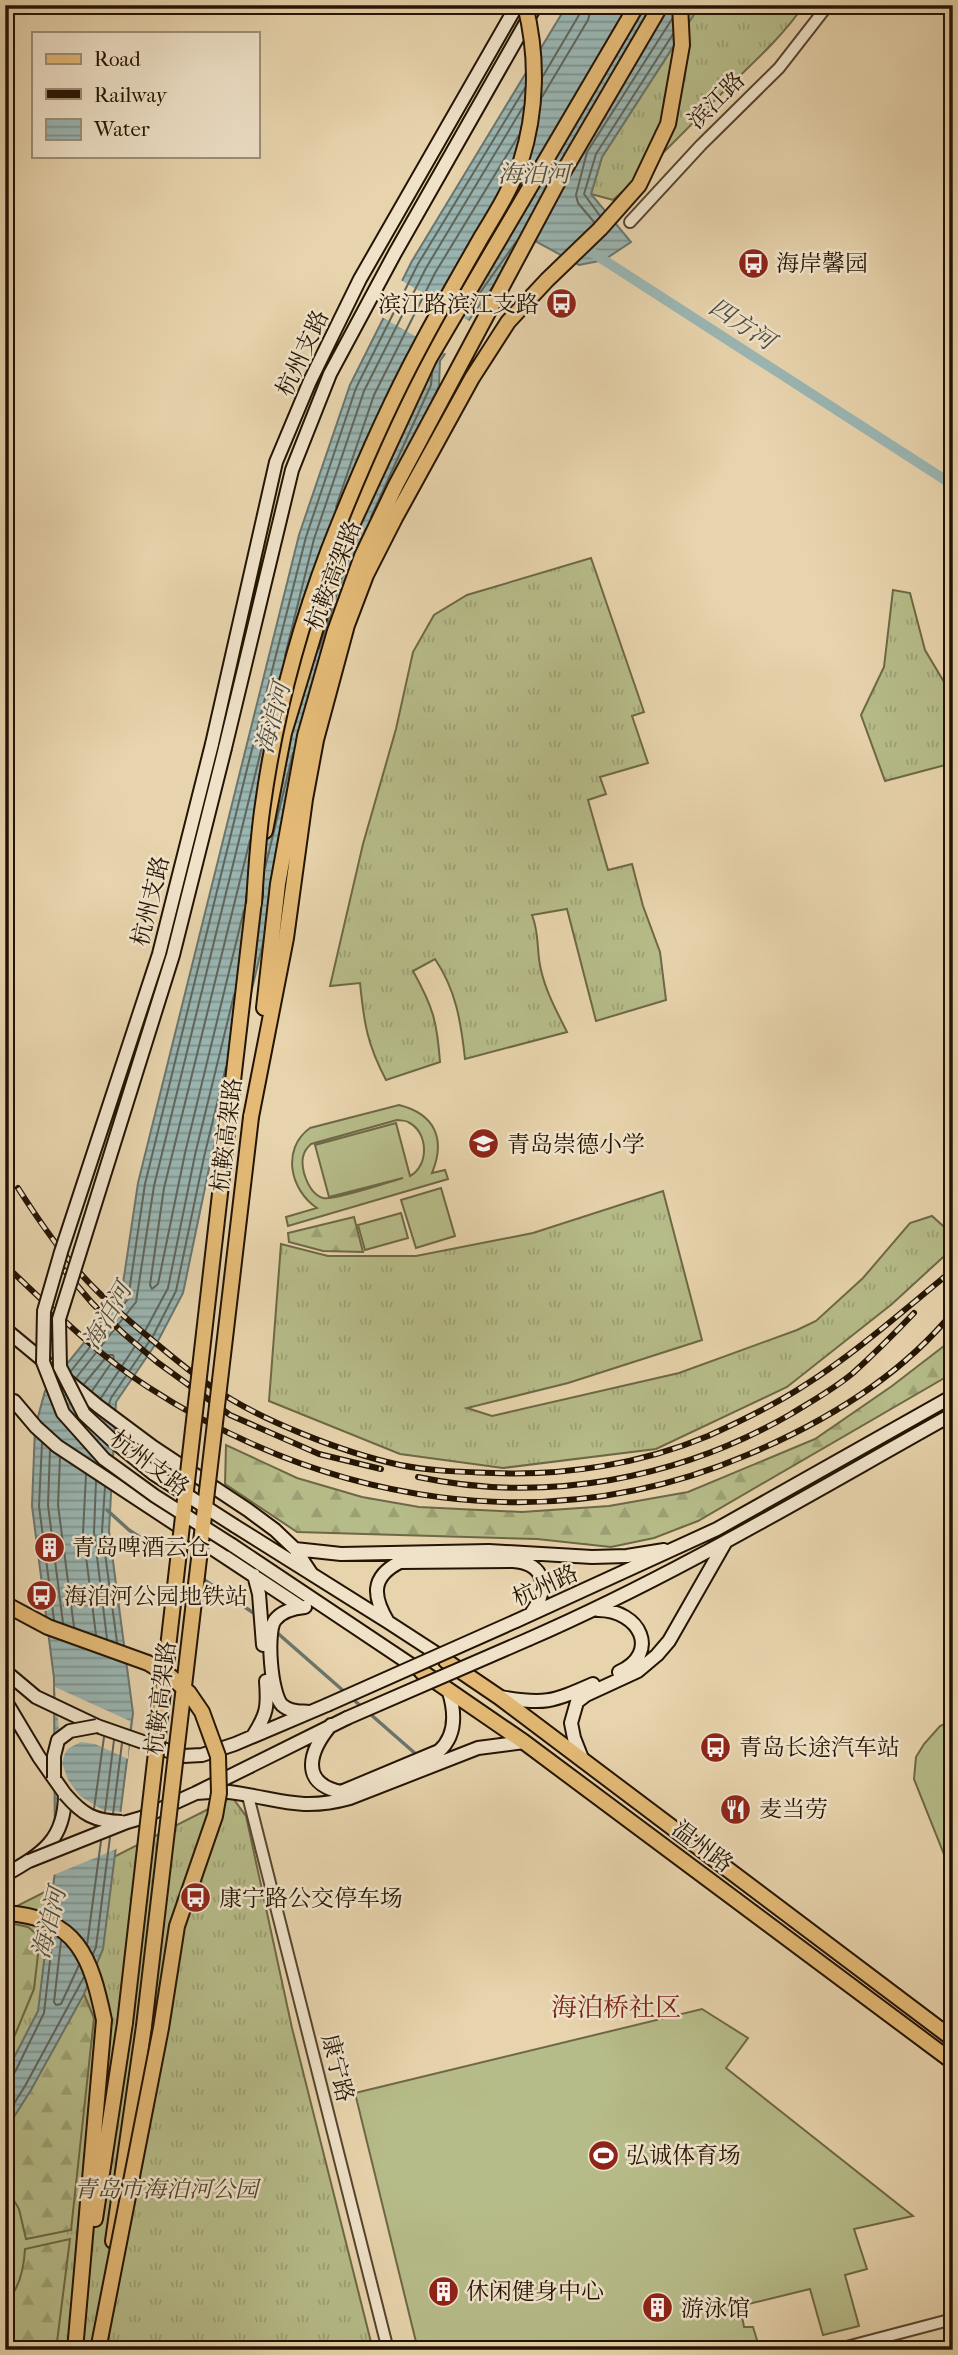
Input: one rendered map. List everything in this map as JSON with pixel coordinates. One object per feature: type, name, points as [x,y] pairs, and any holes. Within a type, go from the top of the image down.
[{"type":"main road","name":"杭州支路","points":[[422,1672],[155,1496],[104,1459],[63,1413],[43,1363],[44,1311],[159,954],[212,744],[276,462],[310,381],[360,279],[517,5]]},
{"type":"main road","points":[[254,904],[262,806],[284,693],[328,552],[385,414],[520,164],[531,123],[534,85],[534,51],[525,5]]},
{"type":"main road","name":"杭州支路","points":[[446,1661],[154,1474],[112,1440],[84,1414],[60,1367],[59,1319],[173,955],[292,470],[331,373],[395,253],[536,5]]},
{"type":"main road","name":"杭鞍高架路","points":[[75,2350],[127,2010],[257,877],[284,733],[338,555],[429,359],[637,5]]},
{"type":"main road","name":"杭鞍高架路","points":[[98,2350],[144,2026],[278,884],[305,736],[335,631],[362,555],[396,485],[561,176],[661,5]]},
{"type":"main road","points":[[251,1117],[286,938],[304,799],[316,740],[347,625],[366,575],[472,378],[508,322],[600,229],[639,185],[668,124],[682,45],[680,5]]},
{"type":"main road","points":[[5,1329],[98,1406],[153,1447],[248,1510],[295,1549],[311,1573]]},
{"type":"main road","name":"杭州路","points":[[5,1671],[36,1697],[97,1726],[183,1756],[202,1755],[327,1705],[717,1529],[953,1396]]},
{"type":"main road","points":[[14,1401],[57,1446],[300,1607]]},
{"type":"main road","name":"杭州路","points":[[29,1861],[141,1818],[331,1725],[594,1611],[725,1543],[953,1414]]},
{"type":"main road","points":[[584,1761],[571,1723],[577,1702],[586,1695],[638,1671],[657,1656],[725,1543]]},
{"type":"main road","points":[[295,1549],[341,1553],[489,1551],[592,1557],[627,1556],[681,1546]]},
{"type":"main road","points":[[388,1622],[378,1605],[376,1592],[382,1574],[400,1562],[526,1563],[538,1572],[543,1586],[540,1599],[531,1614]]},
{"type":"main road","points":[[254,1576],[274,1692],[280,1702],[293,1711],[311,1712]]},
{"type":"main road","points":[[5,1604],[48,1627],[148,1663],[170,1676],[189,1693],[202,1712],[218,1755],[219,1793],[215,1816],[177,1926],[158,2041],[98,2350]]},
{"type":"main road","points":[[253,1736],[265,1717],[267,1644],[273,1622],[282,1614],[300,1607],[323,1608]]},
{"type":"main road","points":[[499,1697],[536,1703],[558,1699],[623,1671],[633,1664],[640,1655],[641,1644],[633,1621],[620,1613],[594,1611]]},
{"type":"main road","name":"温州路","points":[[446,1661],[499,1697],[953,2039]]},
{"type":"main road","name":"温州路","points":[[422,1672],[524,1742],[953,2062]]},
{"type":"main road","points":[[331,1725],[317,1742],[311,1758],[312,1766],[322,1783],[329,1789],[341,1792],[439,1751],[450,1737],[454,1720],[454,1707],[449,1692]]},
{"type":"main road","points":[[5,1700],[39,1757],[75,1806],[102,1821],[127,1822]]},
{"type":"main road","points":[[54,1778],[54,1756],[58,1740],[70,1731],[97,1726]]},
{"type":"main road","points":[[196,1793],[227,1792],[291,1805],[333,1803],[478,1748],[524,1742]]},
{"type":"main road","points":[[5,1875],[29,1861],[55,1837],[63,1822],[65,1794]]},
{"type":"main road","points":[[5,1913],[28,1914],[53,1925],[71,1938],[86,1956],[104,2020],[75,2350]]},
{"type":"street","name":"滨江路","points":[[630,222],[701,145],[779,68],[828,5]]},
{"type":"street","name":"康宁路","points":[[248,1796],[388,2350]]},
{"type":"street","points":[[835,2350],[953,2319]]},
{"type":"green space","points":[[700,5],[804,5],[767,49],[657,160],[613,200],[591,194],[602,157]]},
{"type":"green space","points":[[591,558],[644,712],[632,716],[648,763],[600,777],[606,794],[588,800],[608,870],[632,864],[643,906],[660,952],[666,1000],[596,1021],[567,909],[532,915],[543,978],[567,1032],[465,1059],[456,1007],[448,982],[435,959],[413,971],[433,1015],[440,1062],[386,1080],[367,1033],[360,983],[330,986],[363,844],[396,729],[413,652],[434,615],[467,595]]},
{"type":"green space","points":[[893,590],[910,593],[925,650],[950,692],[953,691],[953,763],[885,781],[861,715],[884,667]]},
{"type":"green space","points":[[399,1105],[411,1109],[429,1122],[437,1139],[438,1149],[432,1173],[445,1170],[448,1179],[288,1226],[286,1217],[317,1208],[300,1191],[292,1169],[295,1147],[310,1128]],"holes":[[[398,1120],[415,1127],[423,1141],[423,1157],[416,1171],[410,1176],[396,1123],[315,1145],[329,1197],[403,1178],[329,1198],[323,1198],[313,1191],[303,1165],[304,1154],[311,1144]]]},
{"type":"green space","points":[[441,1188],[455,1236],[416,1248],[401,1200]]},
{"type":"green space","points":[[663,1191],[702,1340],[568,1383],[467,1408],[492,1416],[679,1373],[797,1330],[816,1321],[863,1278],[910,1223],[932,1216],[953,1235],[953,1248],[892,1304],[787,1387],[656,1449],[503,1468],[400,1454],[269,1401],[281,1244],[328,1256],[416,1256],[533,1233]]},
{"type":"green space","points":[[401,1213],[408,1238],[365,1250],[358,1225]]},
{"type":"green space","points":[[354,1217],[363,1252],[323,1251],[289,1242],[288,1233]]},
{"type":"green space","points":[[953,1339],[953,1373],[698,1521],[654,1538],[611,1547],[537,1539],[297,1532],[225,1484],[226,1445],[297,1478],[362,1497],[419,1507],[522,1512],[609,1506],[688,1492],[815,1439],[892,1386]]},
{"type":"green space","points":[[953,1720],[953,1877],[914,1779],[916,1757],[924,1744],[940,1726]]},
{"type":"green space","name":"青岛市海泊河公园","points":[[232,1797],[246,1816],[292,2028],[373,2350],[5,2350],[5,1912]]},
{"type":"green space","points":[[5,1922],[28,1927],[40,1937],[34,1989],[5,2059]]},
{"type":"green space","points":[[84,1994],[94,2018],[71,2230],[26,2239],[19,2209],[5,2185],[5,2127]]},
{"type":"green space","name":"弘诚体育场","points":[[702,2009],[748,2038],[726,2068],[913,2216],[854,2229],[867,2269],[845,2275],[859,2326],[823,2335],[810,2289],[740,2306],[744,2327],[753,2327],[760,2350],[418,2350],[355,2093]]},
{"type":"green space","points":[[70,2239],[56,2350],[5,2350],[5,2303],[20,2278],[25,2249]]},
{"type":"water","name":"海泊河","points":[[567,5],[700,5],[602,157],[591,194],[631,242],[604,260],[579,265],[528,237],[440,361],[439,386],[382,507],[332,657],[211,1159],[183,1293],[159,1339],[116,1402],[109,1531],[133,1713],[103,1949],[84,1994],[5,2131],[5,2075],[38,2011],[55,1871],[54,1678],[32,1506],[35,1428],[45,1391],[121,1297],[138,1183],[299,535],[350,385],[412,261]]},
{"type":"pier","points":[[399,279],[471,322],[448,355],[380,316]]},
{"type":"pier","points":[[55,1687],[130,1721],[128,1759],[95,1744],[81,1742],[69,1748],[62,1763]]},
{"type":"pier","points":[[62,1763],[68,1780],[80,1796],[103,1810],[122,1812],[119,1848],[51,1876],[51,1853]]},
{"type":"waterway","name":"四方河","points":[[593,253],[953,485]]},
{"type":"waterway","points":[[107,1510],[129,1530],[173,1559]]},
{"type":"waterway","points":[[200,1577],[258,1616]]},
{"type":"waterway","points":[[274,1630],[363,1708]]},
{"type":"waterway","points":[[369,1713],[417,1755]]},
{"type":"railway","points":[[18,1188],[55,1243],[93,1287],[139,1329],[212,1387],[277,1423],[328,1444],[378,1460],[434,1470],[520,1473],[575,1470],[630,1461],[708,1436],[770,1406],[824,1372],[953,1270]]},
{"type":"railway","points":[[5,1265],[110,1360],[148,1387],[217,1427],[289,1459],[364,1483],[440,1497],[517,1502],[594,1497],[671,1482],[747,1455],[804,1428],[859,1396],[909,1357],[953,1312]]},
{"type":"railway","points":[[64,1270],[92,1303],[124,1334],[157,1362],[230,1415],[319,1454],[381,1469]]},
{"type":"railway","points":[[418,1477],[466,1485],[515,1488],[563,1486],[658,1470],[748,1436],[831,1390],[861,1366],[914,1313]]},
{"type":"place","name":"海岸馨园","points":[[753,263]]},
{"type":"place","name":"滨江路滨江支路","points":[[562,304]]},
{"type":"place","name":"青岛崇德小学","points":[[484,1144]]},
{"type":"place","name":"青岛啤酒云仓","points":[[49,1547]]},
{"type":"place","name":"海泊河公园地铁站","points":[[41,1596]]},
{"type":"place","name":"青岛长途汽车站","points":[[716,1747]]},
{"type":"place","name":"麦当劳","points":[[736,1809]]},
{"type":"place","name":"康宁路公交停车场","points":[[196,1898]]},
{"type":"place","name":"弘诚体育场","points":[[603,2155]]},
{"type":"place","name":"休闲健身中心","points":[[443,2291]]},
{"type":"place","name":"游泳馆","points":[[658,2308]]},
{"type":"district","name":"海泊桥社区","points":[[616,2007]]}]
